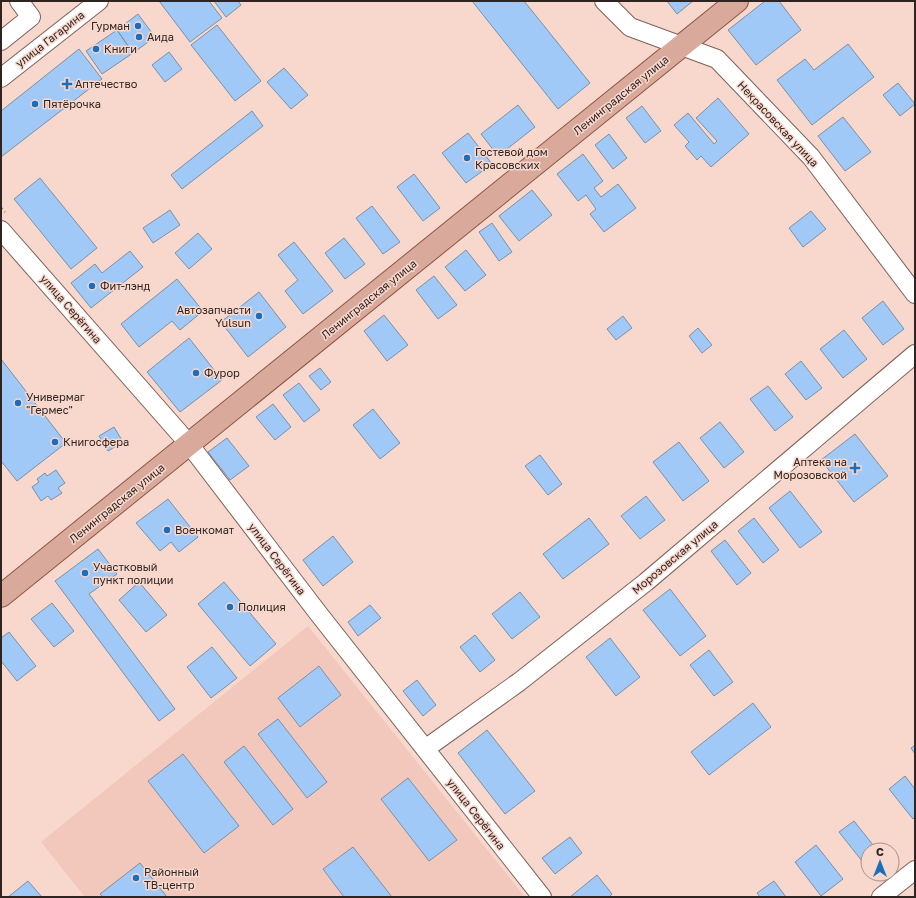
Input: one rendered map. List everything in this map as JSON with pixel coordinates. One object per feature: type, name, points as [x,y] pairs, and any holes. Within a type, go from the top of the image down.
[{"type":"main road","name":"Ленинградская улица","points":[[1,596],[737,1]]},
{"type":"street","points":[[1,41],[31,17],[19,1]]},
{"type":"street","name":"улица Гагарина","points":[[1,78],[99,1]]},
{"type":"street","name":"Некрасовская улица","points":[[604,1],[630,27],[680,47],[717,59],[811,157],[915,294]]},
{"type":"street","name":"улица Серёгина","points":[[1,230],[189,444],[318,613],[542,897]]},
{"type":"street","name":"Морозовская улица","points":[[426,749],[519,682],[646,582],[915,354]]},
{"type":"street","points":[[881,897],[915,870]]},
{"type":"shaded area","points":[[308,626],[525,897],[85,897],[41,842]]},
{"type":"building","points":[[159,1],[209,1],[222,18],[190,42]]},
{"type":"building","points":[[214,1],[238,1],[241,5],[226,17]]},
{"type":"building","points":[[472,1],[524,1],[590,83],[558,109]]},
{"type":"building","points":[[667,1],[693,1],[677,14]]},
{"type":"building","points":[[765,1],[779,1],[801,30],[756,65],[728,30]]},
{"type":"building","points":[[138,14],[155,37],[133,53],[117,30]]},
{"type":"building","points":[[217,25],[261,81],[235,101],[191,45]]},
{"type":"building","points":[[117,30],[133,53],[102,74],[86,51]]},
{"type":"building","points":[[848,44],[874,77],[812,125],[777,80],[805,59],[814,70]]},
{"type":"building","points":[[79,49],[102,79],[1,157],[1,111]]},
{"type":"building","points":[[169,52],[182,69],[165,82],[152,65]]},
{"type":"building","points":[[284,68],[308,95],[291,109],[267,82]]},
{"type":"building","points":[[898,83],[915,104],[900,116],[883,95]]},
{"type":"building","points":[[718,98],[749,134],[711,167],[701,156],[697,160],[685,146],[689,142],[674,125],[688,113],[714,144],[717,141],[696,118]]},
{"type":"building","points":[[518,105],[535,127],[498,156],[481,134]]},
{"type":"building","points":[[642,106],[661,131],[645,143],[626,118]]},
{"type":"building","points":[[252,111],[263,126],[182,189],[171,175]]},
{"type":"building","points":[[843,117],[871,152],[845,171],[818,136]]},
{"type":"building","name":"Гостевой дом Красовских","points":[[468,133],[492,164],[466,183],[442,153]]},
{"type":"building","points":[[609,134],[627,158],[613,169],[595,145]]},
{"type":"building","points":[[583,154],[603,181],[594,188],[601,197],[618,184],[636,208],[604,232],[590,214],[596,209],[586,195],[578,201],[557,174]]},
{"type":"building","points":[[414,174],[440,208],[423,221],[397,187]]},
{"type":"building","points":[[40,178],[97,248],[71,269],[14,199]]},
{"type":"building","points":[[532,190],[552,215],[519,241],[499,216]]},
{"type":"building","points":[[372,206],[400,242],[383,254],[356,218]]},
{"type":"building","points":[[170,210],[180,225],[153,243],[143,228]]},
{"type":"building","points":[[811,211],[826,229],[803,247],[789,228]]},
{"type":"building","points":[[492,223],[512,252],[499,261],[479,232]]},
{"type":"building","points":[[198,233],[212,249],[189,269],[175,253]]},
{"type":"building","points":[[344,238],[365,264],[345,279],[325,253]]},
{"type":"building","points":[[294,242],[333,291],[303,314],[285,291],[298,280],[278,255]]},
{"type":"building","points":[[466,250],[486,275],[465,291],[445,267]]},
{"type":"building","points":[[130,251],[143,267],[91,308],[71,283],[95,264],[102,273]]},
{"type":"building","points":[[434,276],[457,305],[438,319],[416,290]]},
{"type":"building","points":[[177,279],[203,311],[180,330],[172,321],[139,347],[121,324]]},
{"type":"building","points":[[259,292],[286,327],[248,357],[221,322]]},
{"type":"building","points":[[883,301],[904,329],[883,345],[862,318]]},
{"type":"building","points":[[384,315],[408,345],[387,361],[364,331]]},
{"type":"building","points":[[623,316],[632,328],[616,340],[607,329]]},
{"type":"building","points":[[698,328],[712,345],[702,353],[689,336]]},
{"type":"building","points":[[844,330],[867,359],[843,378],[820,349]]},
{"type":"building","points":[[189,338],[222,380],[180,412],[147,372]]},
{"type":"building","name":"Универмаг \"Гермес\"","points":[[1,359],[66,443],[17,481],[1,461]]},
{"type":"building","points":[[801,361],[822,388],[806,400],[785,374]]},
{"type":"building","points":[[320,368],[331,382],[321,390],[309,376]]},
{"type":"building","points":[[299,383],[320,410],[304,422],[283,395]]},
{"type":"building","points":[[768,386],[793,417],[775,431],[750,399]]},
{"type":"building","points":[[273,404],[291,427],[275,440],[256,417]]},
{"type":"building","points":[[373,409],[400,443],[380,459],[353,425]]},
{"type":"building","points":[[720,422],[744,452],[724,468],[700,438]]},
{"type":"building","points":[[114,427],[123,442],[108,451],[99,436]]},
{"type":"building","points":[[855,434],[888,476],[854,502],[821,460]]},
{"type":"building","points":[[227,438],[249,466],[230,480],[208,452]]},
{"type":"building","points":[[679,442],[709,481],[683,501],[653,462]]},
{"type":"building","points":[[540,455],[562,484],[548,495],[525,466]]},
{"type":"building","points":[[56,470],[65,483],[58,488],[62,493],[51,500],[48,496],[41,501],[32,487],[39,482],[37,479],[45,473],[47,476]]},
{"type":"building","points":[[790,491],[822,532],[800,548],[769,508]]},
{"type":"building","points":[[646,496],[665,520],[640,539],[621,516]]},
{"type":"building","name":"Военкомат","points":[[168,499],[198,537],[179,552],[171,542],[160,551],[136,523]]},
{"type":"building","points":[[589,518],[609,544],[563,579],[543,554]]},
{"type":"building","points":[[754,518],[779,550],[763,563],[738,531]]},
{"type":"building","points":[[333,536],[353,562],[323,586],[303,560]]},
{"type":"building","points":[[725,540],[751,573],[737,585],[711,551]]},
{"type":"building","points":[[98,549],[117,574],[89,594],[175,709],[159,721],[55,581]]},
{"type":"building","points":[[139,582],[167,615],[146,632],[119,600]]},
{"type":"building","points":[[224,582],[276,644],[250,666],[198,604]]},
{"type":"building","points":[[670,589],[706,636],[680,656],[643,610]]},
{"type":"building","points":[[520,592],[540,617],[512,639],[492,614]]},
{"type":"building","points":[[52,603],[74,631],[54,647],[31,619]]},
{"type":"building","points":[[370,605],[381,618],[358,636],[348,622]]},
{"type":"building","points":[[9,632],[36,666],[17,681],[1,661],[1,638]]},
{"type":"building","points":[[475,635],[495,660],[480,672],[460,647]]},
{"type":"building","points":[[610,638],[640,677],[616,696],[586,657]]},
{"type":"building","points":[[212,647],[237,678],[211,698],[187,667]]},
{"type":"building","points":[[709,650],[733,682],[714,696],[690,665]]},
{"type":"building","points":[[319,666],[341,695],[300,727],[278,698]]},
{"type":"building","points":[[417,680],[436,705],[423,716],[403,691]]},
{"type":"building","points":[[753,703],[771,727],[709,775],[691,752]]},
{"type":"building","points":[[278,719],[327,782],[307,798],[258,734]]},
{"type":"building","points":[[487,730],[535,791],[505,814],[458,753]]},
{"type":"building","points":[[915,745],[915,754],[911,748]]},
{"type":"building","points":[[244,746],[293,809],[273,825],[224,762]]},
{"type":"building","points":[[183,754],[239,826],[204,853],[148,781]]},
{"type":"building","points":[[905,776],[915,789],[915,817],[913,819],[889,789]]},
{"type":"building","points":[[408,778],[457,840],[429,861],[381,799]]},
{"type":"building","points":[[854,821],[871,842],[860,842],[860,858],[839,832]]},
{"type":"building","points":[[570,837],[582,853],[555,874],[542,858]]},
{"type":"building","points":[[816,845],[843,879],[821,896],[795,862]]},
{"type":"building","points":[[353,847],[392,897],[344,897],[323,869]]},
{"type":"building","name":"Районный ТВ-центр","points":[[140,863],[167,897],[103,897],[100,894]]},
{"type":"building","points":[[597,875],[612,894],[609,897],[570,897]]},
{"type":"building","points":[[28,881],[42,897],[8,897]]},
{"type":"building","points":[[774,881],[786,897],[760,897],[757,893]]},
{"type":"place","name":"Гурман","points":[[138,26]]},
{"type":"place","name":"Аида","points":[[139,37]]},
{"type":"place","name":"Книги","points":[[96,49]]},
{"type":"place","name":"Аптечество","points":[[67,84]]},
{"type":"place","name":"Пятёрочка","points":[[35,104]]},
{"type":"place","name":"Гостевой дом Красовских","points":[[467,158]]},
{"type":"place","name":"Фит-лэнд","points":[[92,286]]},
{"type":"place","name":"Автозапчасти Yulsun","points":[[259,316]]},
{"type":"place","name":"Фурор","points":[[196,373]]},
{"type":"place","name":"Универмаг \"Гермес\"","points":[[18,403]]},
{"type":"place","name":"Книгосфера","points":[[55,442]]},
{"type":"place","name":"Аптека на Морозовской","points":[[855,468]]},
{"type":"place","name":"Военкомат","points":[[167,530]]},
{"type":"place","name":"Участковый пункт полиции","points":[[85,573]]},
{"type":"place","name":"Полиция","points":[[230,607]]},
{"type":"place","name":"Районный ТВ-центр","points":[[136,878]]}]
